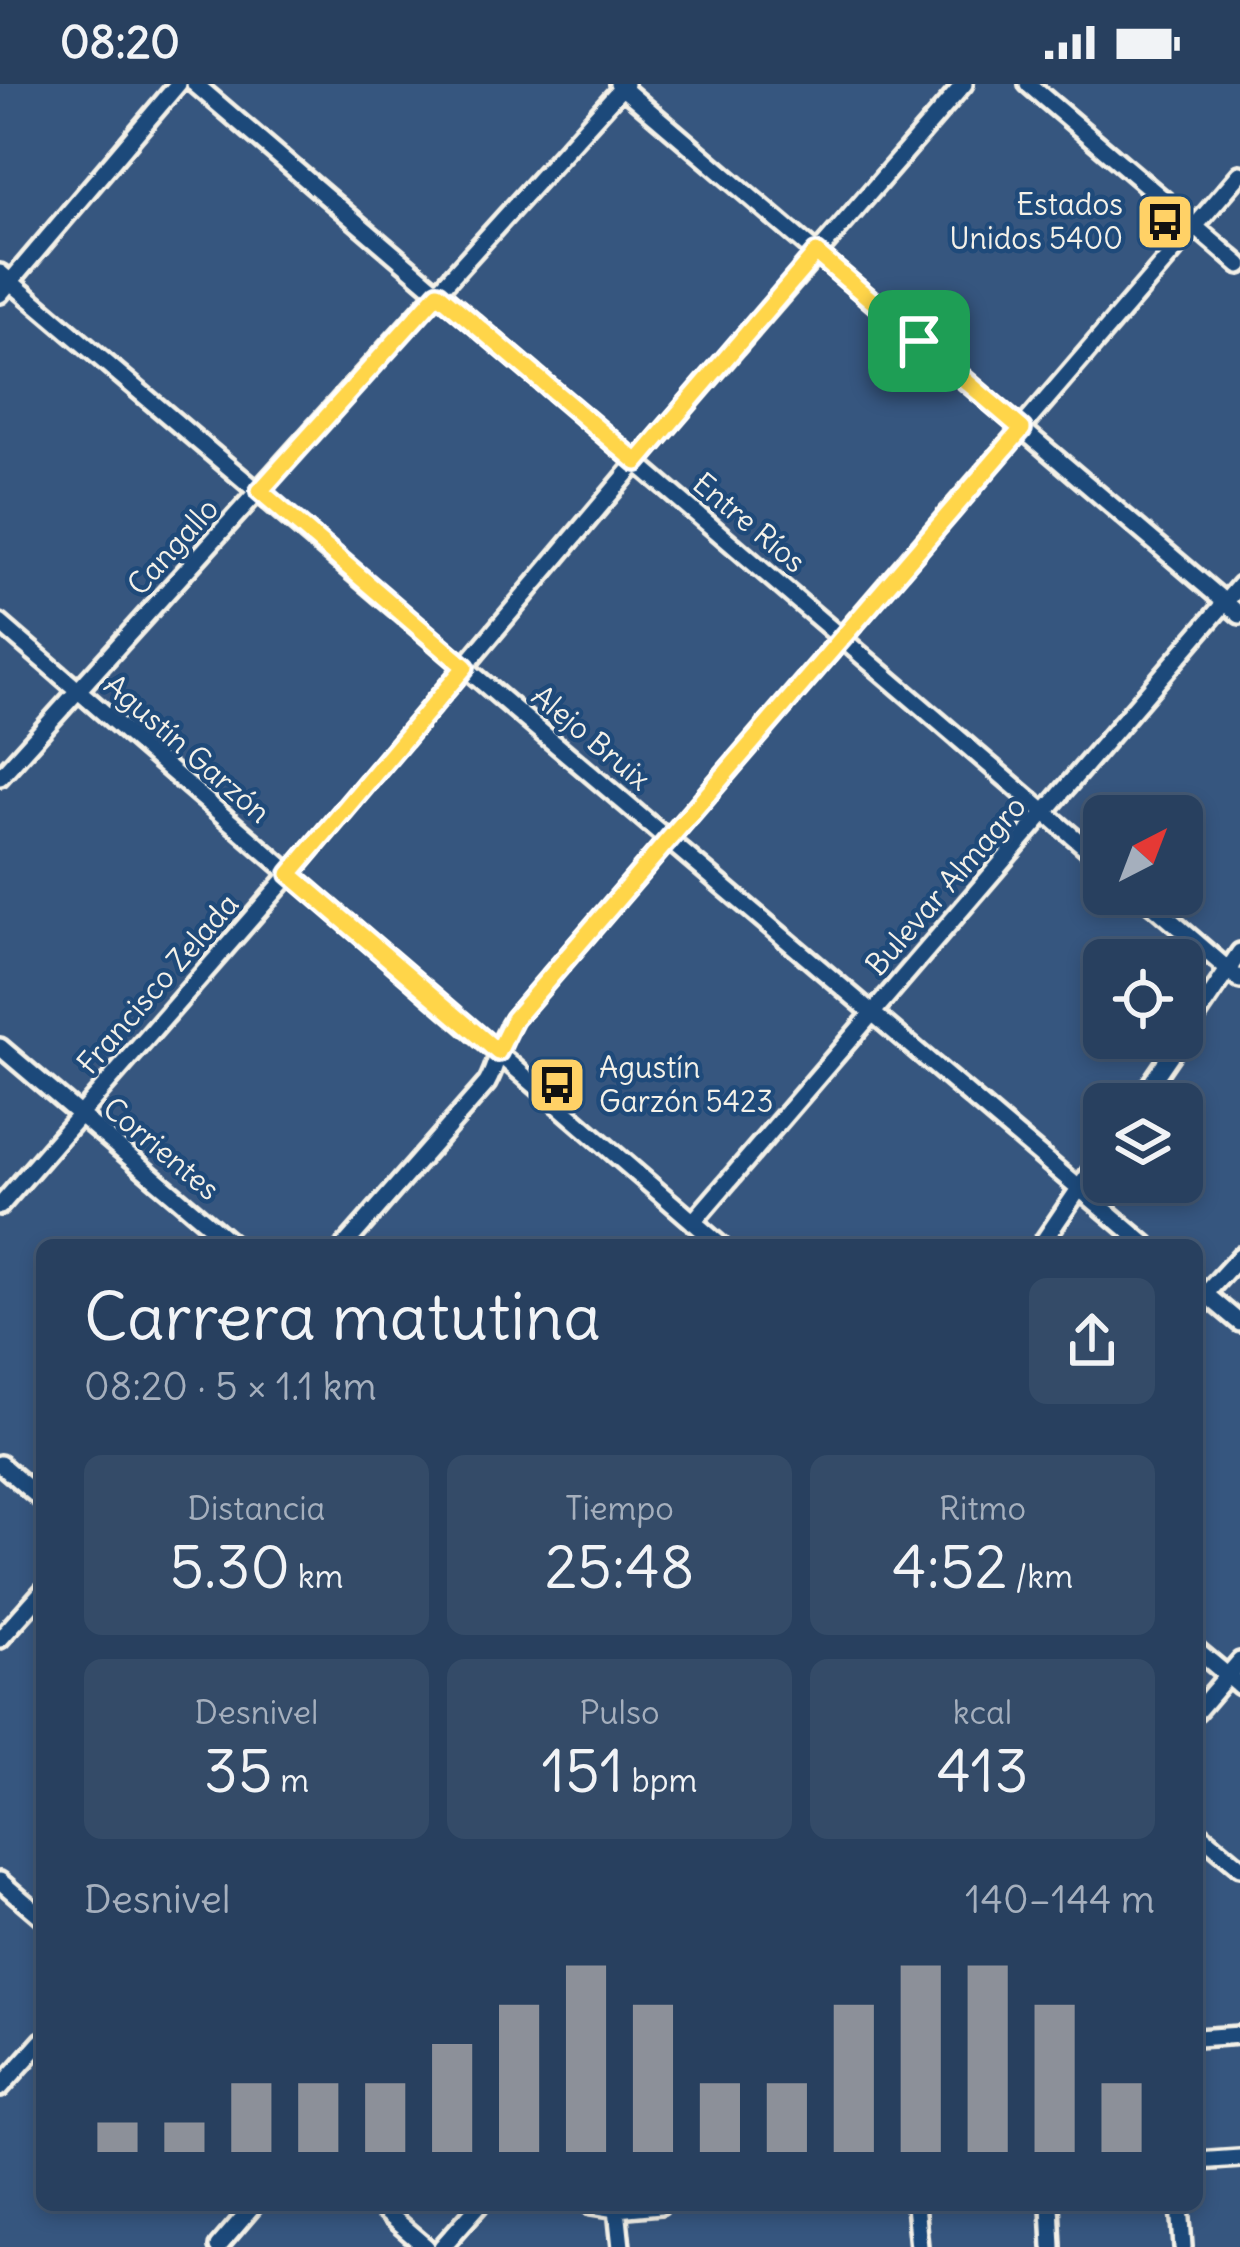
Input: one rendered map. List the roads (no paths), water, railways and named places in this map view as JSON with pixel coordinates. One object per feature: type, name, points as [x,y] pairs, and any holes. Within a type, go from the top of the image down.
[{"type":"street","points":[[3,283],[178,84]]},
{"type":"street","name":"Entre Ríos","points":[[195,84],[1083,845]]},
{"type":"street","name":"Francisco Zelada","points":[[0,1207],[964,84]]},
{"type":"street","points":[[1028,84],[1240,265]]},
{"type":"street","points":[[622,85],[1240,615]]},
{"type":"street","name":"Cangallo","points":[[0,777],[622,85]]},
{"type":"street","points":[[350,1239],[487,1083],[514,1019],[1240,174]]},
{"type":"street","name":"Alejo Bruix","points":[[3,283],[260,491],[1139,1239]]},
{"type":"street","name":"Bulevar Almagro","points":[[693,1222],[1240,585]]},
{"type":"street","name":"Agustín Garzón","points":[[0,622],[713,1239]]},
{"type":"street","points":[[1164,915],[1234,975]]},
{"type":"street","points":[[1203,1013],[1234,975],[1240,952]]},
{"type":"street","name":"Corrientes","points":[[0,1047],[226,1239]]},
{"type":"street","points":[[1045,1239],[1083,1183]]},
{"type":"street","points":[[1203,1291],[1240,1256]]},
{"type":"street","points":[[1203,1296],[1240,1323]]},
{"type":"street","points":[[0,1464],[36,1495]]},
{"type":"street","points":[[0,1639],[36,1599]]},
{"type":"street","points":[[1203,1655],[1233,1681]]},
{"type":"street","points":[[1203,1706],[1233,1681],[1240,1661]]},
{"type":"street","points":[[1203,1836],[1239,1865]]},
{"type":"street","points":[[0,1881],[36,1912]]},
{"type":"street","points":[[1203,2038],[1240,2035]]},
{"type":"street","points":[[0,2088],[36,2048]]},
{"type":"street","points":[[1203,2161],[1240,2158]]},
{"type":"street","points":[[218,2247],[249,2211]]},
{"type":"street","points":[[384,2211],[426,2247]]},
{"type":"street","points":[[442,2247],[473,2211]]},
{"type":"street","points":[[617,2211],[621,2247]]},
{"type":"street","points":[[916,2211],[919,2247]]},
{"type":"street","points":[[1050,2211],[1052,2247]]},
{"type":"street","points":[[1180,2211],[1183,2247]]},
{"type":"place","name":"Estados Unidos 5400","points":[[1165,222]]},
{"type":"place","name":"Agustín Garzón 5423","points":[[557,1085]]}]
